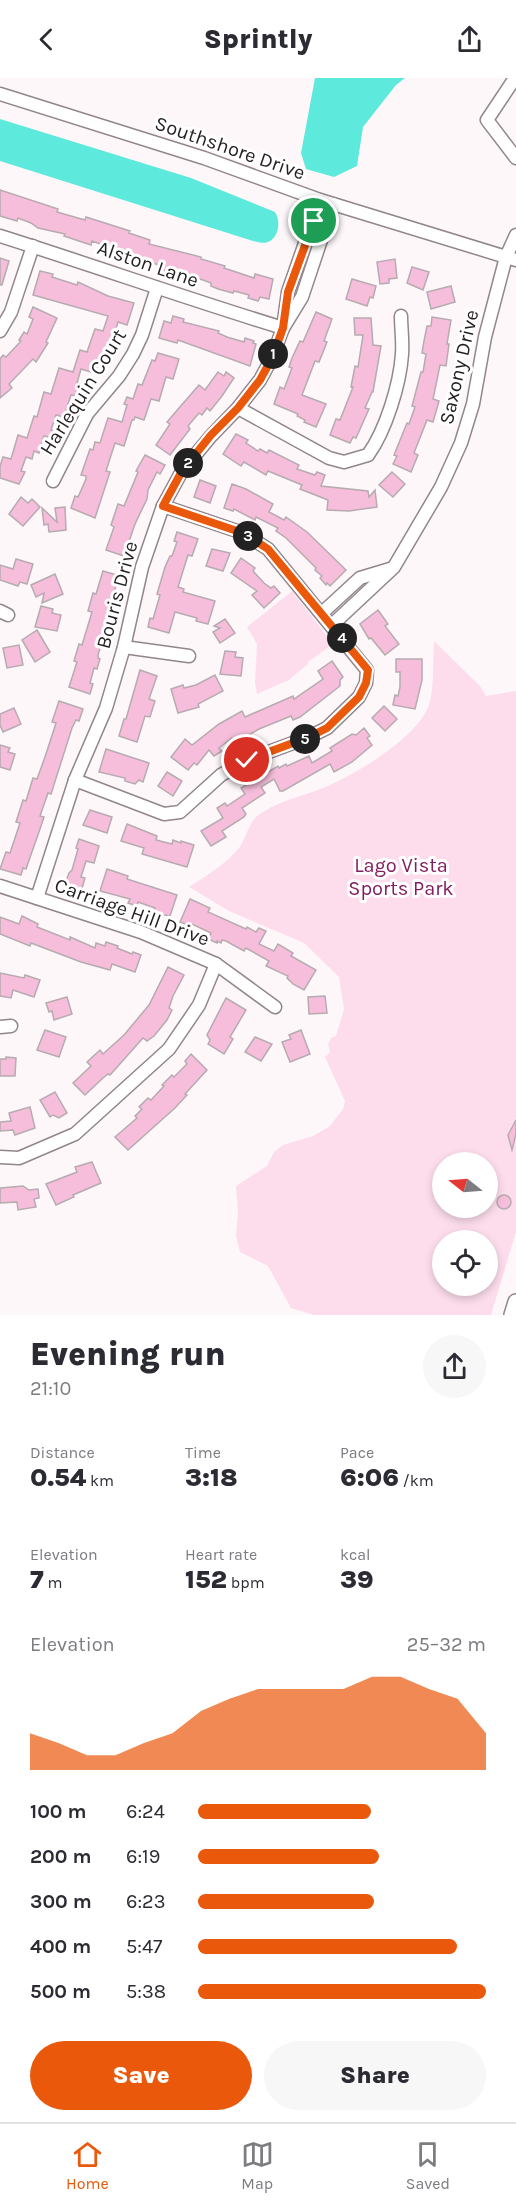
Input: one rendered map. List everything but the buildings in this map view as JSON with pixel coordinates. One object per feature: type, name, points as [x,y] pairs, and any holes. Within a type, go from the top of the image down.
[{"type":"main road","points":[[512,1315],[516,1302]]},
{"type":"street","points":[[515,78],[487,120],[516,158]]},
{"type":"street","name":"Southshore Drive","points":[[0,94],[204,158],[326,202],[511,259]]},
{"type":"street","name":"Bouris Drive","points":[[283,328],[288,292],[326,202]]},
{"type":"street","name":"Bouris Drive","points":[[37,898],[75,780],[106,708],[124,646],[142,567],[163,506],[182,471],[211,435],[238,408],[260,380],[272,358],[283,328],[302,297],[326,202]]},
{"type":"street","name":"Saxony Drive","points":[[332,625],[394,567],[441,487],[461,442],[473,404],[485,337],[511,259],[516,235]]},
{"type":"street","name":"Alston Lane","points":[[0,236],[283,328]]},
{"type":"street","points":[[0,331],[11,312],[33,246]]},
{"type":"street","points":[[293,280],[306,284]]},
{"type":"street","name":"Harlequin Court","points":[[53,481],[87,414],[119,376],[133,354],[142,335],[157,288]]},
{"type":"street","points":[[238,408],[329,458],[344,462],[368,455],[382,429],[395,387],[402,354],[401,316]]},
{"type":"street","points":[[75,780],[164,814],[180,812],[221,775],[247,760],[327,728],[359,697],[366,683],[368,670],[268,549],[243,533],[163,506]]},
{"type":"street","points":[[322,613],[360,578],[394,567]]},
{"type":"street","points":[[349,588],[359,600]]},
{"type":"street","points":[[124,646],[189,656]]},
{"type":"street","name":"Carriage Hill Drive","points":[[0,886],[141,932],[216,964],[275,1006]]},
{"type":"street","points":[[0,1157],[19,1158],[75,1134],[169,1049],[199,1005],[216,964]]},
{"type":"green space","points":[[292,591],[333,644],[308,662],[289,680],[257,694],[255,683],[257,644],[247,627]]},
{"type":"green space","name":"Lago Vista Sports Park","points":[[434,641],[480,686],[486,696],[516,691],[516,1232],[498,1292],[498,1230],[432,1230],[432,1296],[497,1296],[491,1315],[314,1315],[291,1308],[268,1266],[240,1252],[236,1236],[238,1213],[236,1186],[267,1166],[274,1152],[283,1145],[313,1136],[330,1126],[343,1109],[345,1101],[325,1057],[330,1052],[328,1044],[331,1038],[336,1036],[344,1009],[339,977],[304,943],[229,911],[189,887],[234,854],[257,816],[284,802],[344,778],[373,761],[401,740],[423,717],[431,699]]},
{"type":"water","points":[[315,78],[405,78],[396,85],[363,127],[357,166],[334,177],[306,169],[301,153]]},
{"type":"water","points":[[0,119],[191,178],[275,212],[278,220],[277,233],[268,242],[253,241],[0,161]]},
{"type":"route","points":[[247,760],[327,728],[359,697],[366,683],[368,670],[268,549],[243,533],[163,506],[182,471],[211,435],[238,408],[260,380],[272,358],[283,328],[288,292],[314,221]]}]
